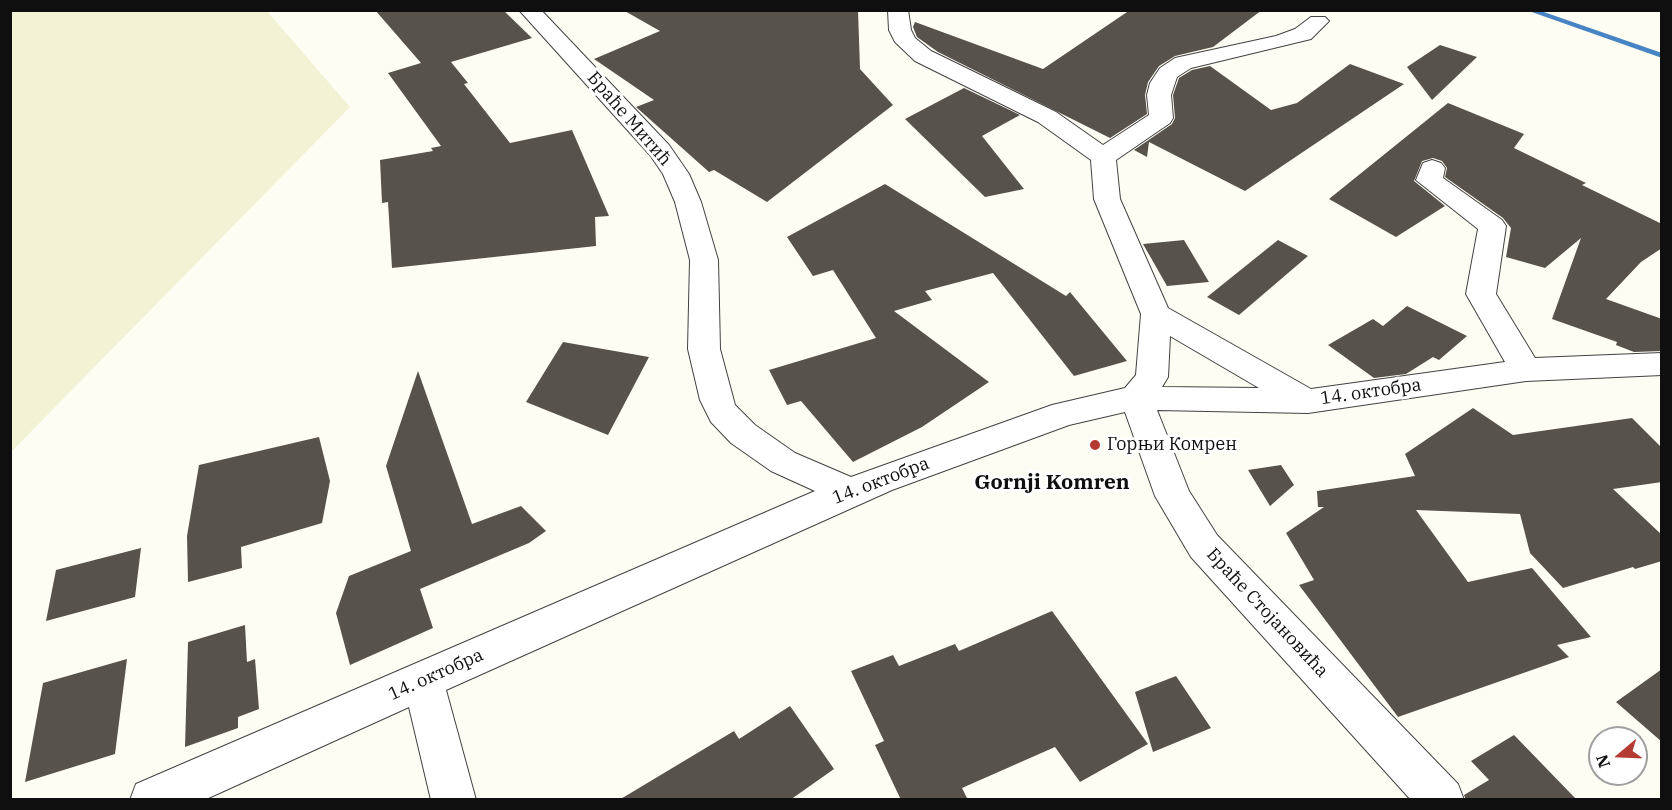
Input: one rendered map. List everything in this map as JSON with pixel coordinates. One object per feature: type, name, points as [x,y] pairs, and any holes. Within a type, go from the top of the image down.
[{"type":"street","name":"Браће Митић","points":[[530,10],[660,150],[676,174],[688,202],[704,260],[704,348],[716,400],[723,414],[743,434],[783,462],[851,492]]},
{"type":"street","points":[[898,10],[900,30],[906,42],[923,56],[1047,117],[1103,157],[1107,199],[1156,314],[1152,377],[1136,398]]},
{"type":"street","points":[[1103,157],[1161,118],[1159,95],[1162,83],[1168,73],[1183,63],[1282,41],[1303,34],[1318,21]]},
{"type":"street","points":[[1432,168],[1429,180],[1492,226],[1481,294],[1526,370]]},
{"type":"street","points":[[1156,314],[1308,401]]},
{"type":"street","name":"14. октобра","points":[[152,800],[851,492],[1064,414],[1136,398],[1308,401],[1526,370],[1662,364]]},
{"type":"street","name":"Браће Стојановића","points":[[1136,398],[1173,496],[1204,546],[1442,800]]},
{"type":"street","points":[[423,680],[454,800]]},
{"type":"green space","points":[[11,10],[267,11],[350,107],[11,452]]},
{"type":"building","points":[[375,10],[503,10],[532,38],[451,62],[468,83],[464,84],[510,143],[572,130],[609,216],[595,217],[596,246],[392,268],[388,202],[382,203],[380,160],[433,151],[431,148],[441,146],[388,73],[421,63]]},
{"type":"building","points":[[623,10],[858,10],[860,69],[893,105],[767,202],[714,170],[709,172],[636,107],[654,100],[594,59],[660,31]]},
{"type":"building","points":[[1130,10],[1262,10],[1213,47],[1175,56],[1159,66],[1148,82],[1145,95],[1147,114],[1110,138],[938,52],[917,37],[913,27],[915,22],[1043,69]]},
{"type":"building","points":[[1440,45],[1477,57],[1432,100],[1407,67]]},
{"type":"building","points":[[1350,64],[1404,84],[1245,191],[1149,142],[1147,157],[1134,150],[1172,124],[1175,118],[1173,95],[1179,78],[1192,70],[1210,66],[1271,110],[1297,103]]},
{"type":"building","points":[[964,88],[1020,115],[982,136],[1024,189],[985,197],[905,119]]},
{"type":"building","points":[[1448,103],[1524,134],[1514,148],[1586,183],[1582,185],[1662,224],[1662,248],[1641,262],[1606,299],[1662,319],[1662,351],[1634,352],[1616,345],[1617,342],[1552,319],[1581,238],[1545,268],[1506,257],[1511,228],[1503,218],[1445,177],[1447,168],[1442,161],[1433,158],[1422,161],[1414,181],[1445,206],[1396,237],[1329,199]]},
{"type":"building","points":[[885,184],[1066,296],[1070,292],[1127,361],[1074,376],[993,273],[925,291],[932,300],[894,311],[989,382],[922,427],[853,462],[801,401],[787,405],[769,370],[876,338],[833,270],[813,276],[787,237]]},
{"type":"building","points":[[1184,240],[1209,282],[1167,286],[1143,244]]},
{"type":"building","points":[[1278,240],[1308,256],[1239,315],[1207,297]]},
{"type":"building","points":[[1407,306],[1467,336],[1439,360],[1433,357],[1406,374],[1374,378],[1328,345],[1373,319],[1383,326]]},
{"type":"building","points":[[563,342],[649,357],[608,435],[526,402]]},
{"type":"building","points":[[418,371],[472,524],[521,506],[546,531],[529,543],[420,589],[433,628],[350,665],[336,613],[349,576],[411,551],[386,466]]},
{"type":"building","points":[[1473,408],[1513,435],[1632,418],[1662,448],[1662,482],[1613,489],[1662,535],[1662,561],[1635,569],[1633,567],[1563,588],[1530,553],[1520,514],[1416,510],[1468,582],[1532,568],[1591,637],[1557,645],[1569,657],[1398,717],[1299,585],[1314,580],[1286,533],[1324,507],[1318,507],[1317,491],[1415,476],[1405,454]]},
{"type":"building","points":[[319,437],[330,481],[322,523],[241,547],[242,568],[188,582],[187,536],[199,465]]},
{"type":"building","points":[[1281,465],[1294,485],[1270,506],[1248,470]]},
{"type":"building","points":[[141,548],[135,597],[46,621],[56,570]]},
{"type":"building","points":[[1052,611],[1148,744],[1080,782],[1055,747],[962,788],[968,800],[901,800],[875,745],[884,741],[851,671],[893,655],[899,666],[955,644],[959,651]]},
{"type":"building","points":[[245,625],[247,662],[255,659],[259,709],[238,717],[238,728],[185,747],[188,642]]},
{"type":"building","points":[[127,659],[115,754],[25,782],[43,683]]},
{"type":"building","points":[[1662,669],[1662,742],[1648,730],[1648,726],[1644,726],[1616,702]]},
{"type":"building","points":[[1176,676],[1211,728],[1153,752],[1135,692]]},
{"type":"building","points":[[790,706],[834,769],[790,800],[619,800],[734,731],[739,739]]},
{"type":"building","points":[[1514,735],[1577,800],[1466,800],[1464,795],[1489,780],[1471,761]]},
{"type":"waterway","points":[[1529,10],[1662,56]]},
{"type":"place","name":"Горњи Комрен","points":[[1095,445]]},
{"type":"district","name":"Gornji Komren","points":[[1052,483]]}]
